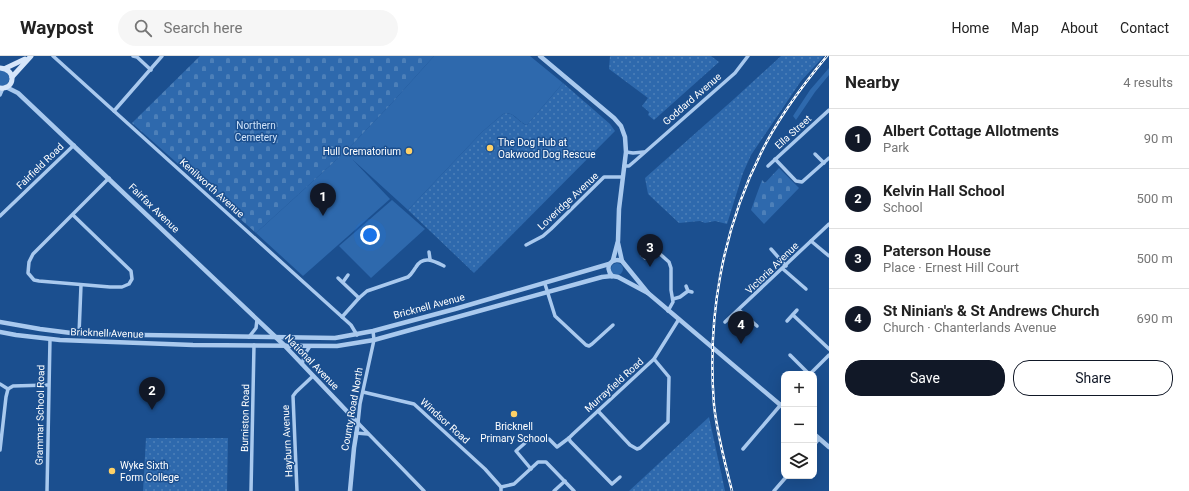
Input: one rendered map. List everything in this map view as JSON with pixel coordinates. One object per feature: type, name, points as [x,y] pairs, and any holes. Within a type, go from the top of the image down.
[{"type":"main road","points":[[2,68],[18,64],[30,56]]},
{"type":"main road","points":[[3,88],[10,84],[12,78],[30,56]]},
{"type":"main road","points":[[2,68],[10,72],[12,78]]},
{"type":"street","name":"Kenilworth Avenue","points":[[53,56],[351,325],[357,335]]},
{"type":"street","points":[[133,56],[151,70]]},
{"type":"street","points":[[114,111],[162,56]]},
{"type":"street","points":[[540,56],[614,118],[621,126],[625,137],[626,152],[618,241],[608,269],[612,276],[620,276],[648,293]]},
{"type":"street","name":"Goddard Avenue","points":[[624,166],[629,166],[735,73],[748,56]]},
{"type":"street","name":"Fairfax Avenue","points":[[12,78],[18,93],[276,337]]},
{"type":"street","name":"Fairfax Avenue","points":[[3,88],[18,93]]},
{"type":"street","points":[[0,95],[3,88]]},
{"type":"street","name":"Ella Street","points":[[768,166],[829,110]]},
{"type":"street","name":"Fairfield Road","points":[[0,216],[74,145]]},
{"type":"street","points":[[626,152],[645,152]]},
{"type":"street","points":[[815,154],[824,163]]},
{"type":"street","points":[[775,159],[796,181],[802,182],[829,158]]},
{"type":"street","name":"Loveridge Avenue","points":[[526,245],[543,236],[604,177],[623,177]]},
{"type":"street","points":[[72,215],[132,273],[132,279],[129,284],[122,287],[38,281],[34,280],[28,273],[29,262],[33,254],[72,215],[109,178]]},
{"type":"street","name":"Victoria Avenue","points":[[725,322],[829,224]]},
{"type":"street","points":[[618,241],[625,269],[648,293],[781,403]]},
{"type":"street","points":[[811,241],[829,256]]},
{"type":"street","points":[[645,258],[642,255],[651,246],[669,262],[670,290],[673,305],[668,311]]},
{"type":"street","points":[[771,249],[784,267],[806,289]]},
{"type":"street","points":[[429,252],[430,259]]},
{"type":"street","points":[[342,317],[367,291],[399,281],[412,275],[417,265],[422,261],[430,259],[444,266]]},
{"type":"street","points":[[611,262],[618,260],[622,261]]},
{"type":"street","name":"Bricknell Avenue","points":[[0,322],[40,330],[80,334],[335,338],[373,331],[545,284],[611,262]]},
{"type":"street","points":[[343,282],[348,275]]},
{"type":"street","points":[[412,275],[416,278]]},
{"type":"street","name":"Bricknell Avenue","points":[[0,332],[50,339],[165,344],[337,346],[374,340],[602,277],[612,276]]},
{"type":"street","points":[[338,278],[359,298]]},
{"type":"street","points":[[80,334],[81,284]]},
{"type":"street","points":[[545,284],[555,316],[586,345],[589,346],[592,344],[613,324]]},
{"type":"street","points":[[686,286],[688,291]]},
{"type":"street","points":[[673,299],[680,297],[688,291]]},
{"type":"street","points":[[688,291],[692,292]]},
{"type":"street","points":[[461,307],[464,316]]},
{"type":"street","points":[[739,310],[757,326]]},
{"type":"street","points":[[787,321],[797,310]]},
{"type":"street","points":[[793,314],[829,349]]},
{"type":"street","name":"Murrayfield Road","points":[[549,439],[557,447],[570,438],[654,359],[678,319]]},
{"type":"street","points":[[249,337],[256,328],[257,320]]},
{"type":"street","points":[[390,326],[392,335]]},
{"type":"street","name":"County Road North","points":[[350,491],[360,404],[374,340],[373,331]]},
{"type":"street","points":[[118,334],[118,342]]},
{"type":"street","name":"National Avenue","points":[[276,337],[422,490]]},
{"type":"street","points":[[335,338],[337,346]]},
{"type":"street","name":"Grammar School Road","points":[[47,491],[50,339]]},
{"type":"street","name":"Burniston Road","points":[[251,491],[254,346]]},
{"type":"street","points":[[302,364],[305,354],[310,346]]},
{"type":"street","points":[[790,355],[807,371]]},
{"type":"street","points":[[813,371],[829,355]]},
{"type":"street","points":[[598,411],[630,446],[637,449],[640,448],[668,422],[669,377],[654,359]]},
{"type":"street","name":"Hayburn Avenue","points":[[298,491],[293,396],[314,376]]},
{"type":"street","points":[[0,384],[8,389]]},
{"type":"street","points":[[0,450],[8,389],[13,386],[48,385]]},
{"type":"street","name":"Windsor Road","points":[[363,392],[414,404],[485,469],[501,489],[514,484],[538,462],[546,462],[574,491]]},
{"type":"street","points":[[743,449],[781,407]]},
{"type":"street","points":[[356,433],[368,434]]},
{"type":"street","points":[[570,438],[570,441],[612,484],[620,478]]},
{"type":"street","points":[[816,443],[819,439],[829,447]]},
{"type":"street","points":[[525,443],[516,451],[531,469]]},
{"type":"street","points":[[774,491],[784,479]]},
{"type":"street","points":[[554,491],[564,482]]},
{"type":"green space","name":"Northern Cemetery","points":[[200,56],[434,56],[345,152],[256,233],[132,123]]},
{"type":"green space","points":[[434,56],[530,56],[563,83],[527,125],[513,115],[507,113],[503,114],[482,132],[408,210],[352,159],[390,199],[303,276],[256,233],[345,152]]},
{"type":"green space","points":[[610,56],[711,56],[719,62],[654,120],[648,115],[649,112],[642,106],[648,98],[609,69]]},
{"type":"green space","points":[[781,56],[824,56],[801,81],[751,155],[743,173],[727,224],[715,221],[705,223],[700,221],[679,223],[648,194],[645,178]]},
{"type":"green space","points":[[829,68],[829,75],[815,92],[796,120],[793,116],[810,90]]},
{"type":"green space","points":[[0,70],[7,71],[10,78],[8,83],[4,86],[0,86]]},
{"type":"green space","points":[[563,83],[610,124],[615,131],[474,273],[408,210],[482,132],[503,114],[507,113],[513,115],[527,125]]},
{"type":"green space","points":[[779,168],[799,188],[764,224],[751,210],[762,180],[765,183]]},
{"type":"green space","points":[[392,200],[425,229],[371,278],[339,246]]},
{"type":"green space","points":[[615,263],[619,263],[623,269],[619,275],[615,275],[611,271],[611,267]]},
{"type":"green space","points":[[709,417],[725,491],[629,491]]},
{"type":"green space","points":[[146,438],[228,438],[227,491],[143,491]]},
{"type":"railway","points":[[732,491],[715,416],[712,372],[713,340],[720,276],[736,213],[747,183],[761,153],[775,127],[791,103],[827,56]]},
{"type":"place","name":"The Dog Hub at Oakwood Dog Rescue","points":[[490,148]]},
{"type":"place","name":"Hull Crematorium","points":[[409,151]]},
{"type":"place","name":"Albert Cottage Allotments","points":[[323,216]]},
{"type":"place","name":"Paterson House","points":[[650,267]]},
{"type":"place","name":"St Ninian's & St Andrews Church","points":[[741,344]]},
{"type":"place","name":"Kelvin Hall School","points":[[152,410]]},
{"type":"place","name":"Bricknell Primary School","points":[[514,414]]},
{"type":"place","name":"Wyke Sixth Form College","points":[[112,471]]}]
